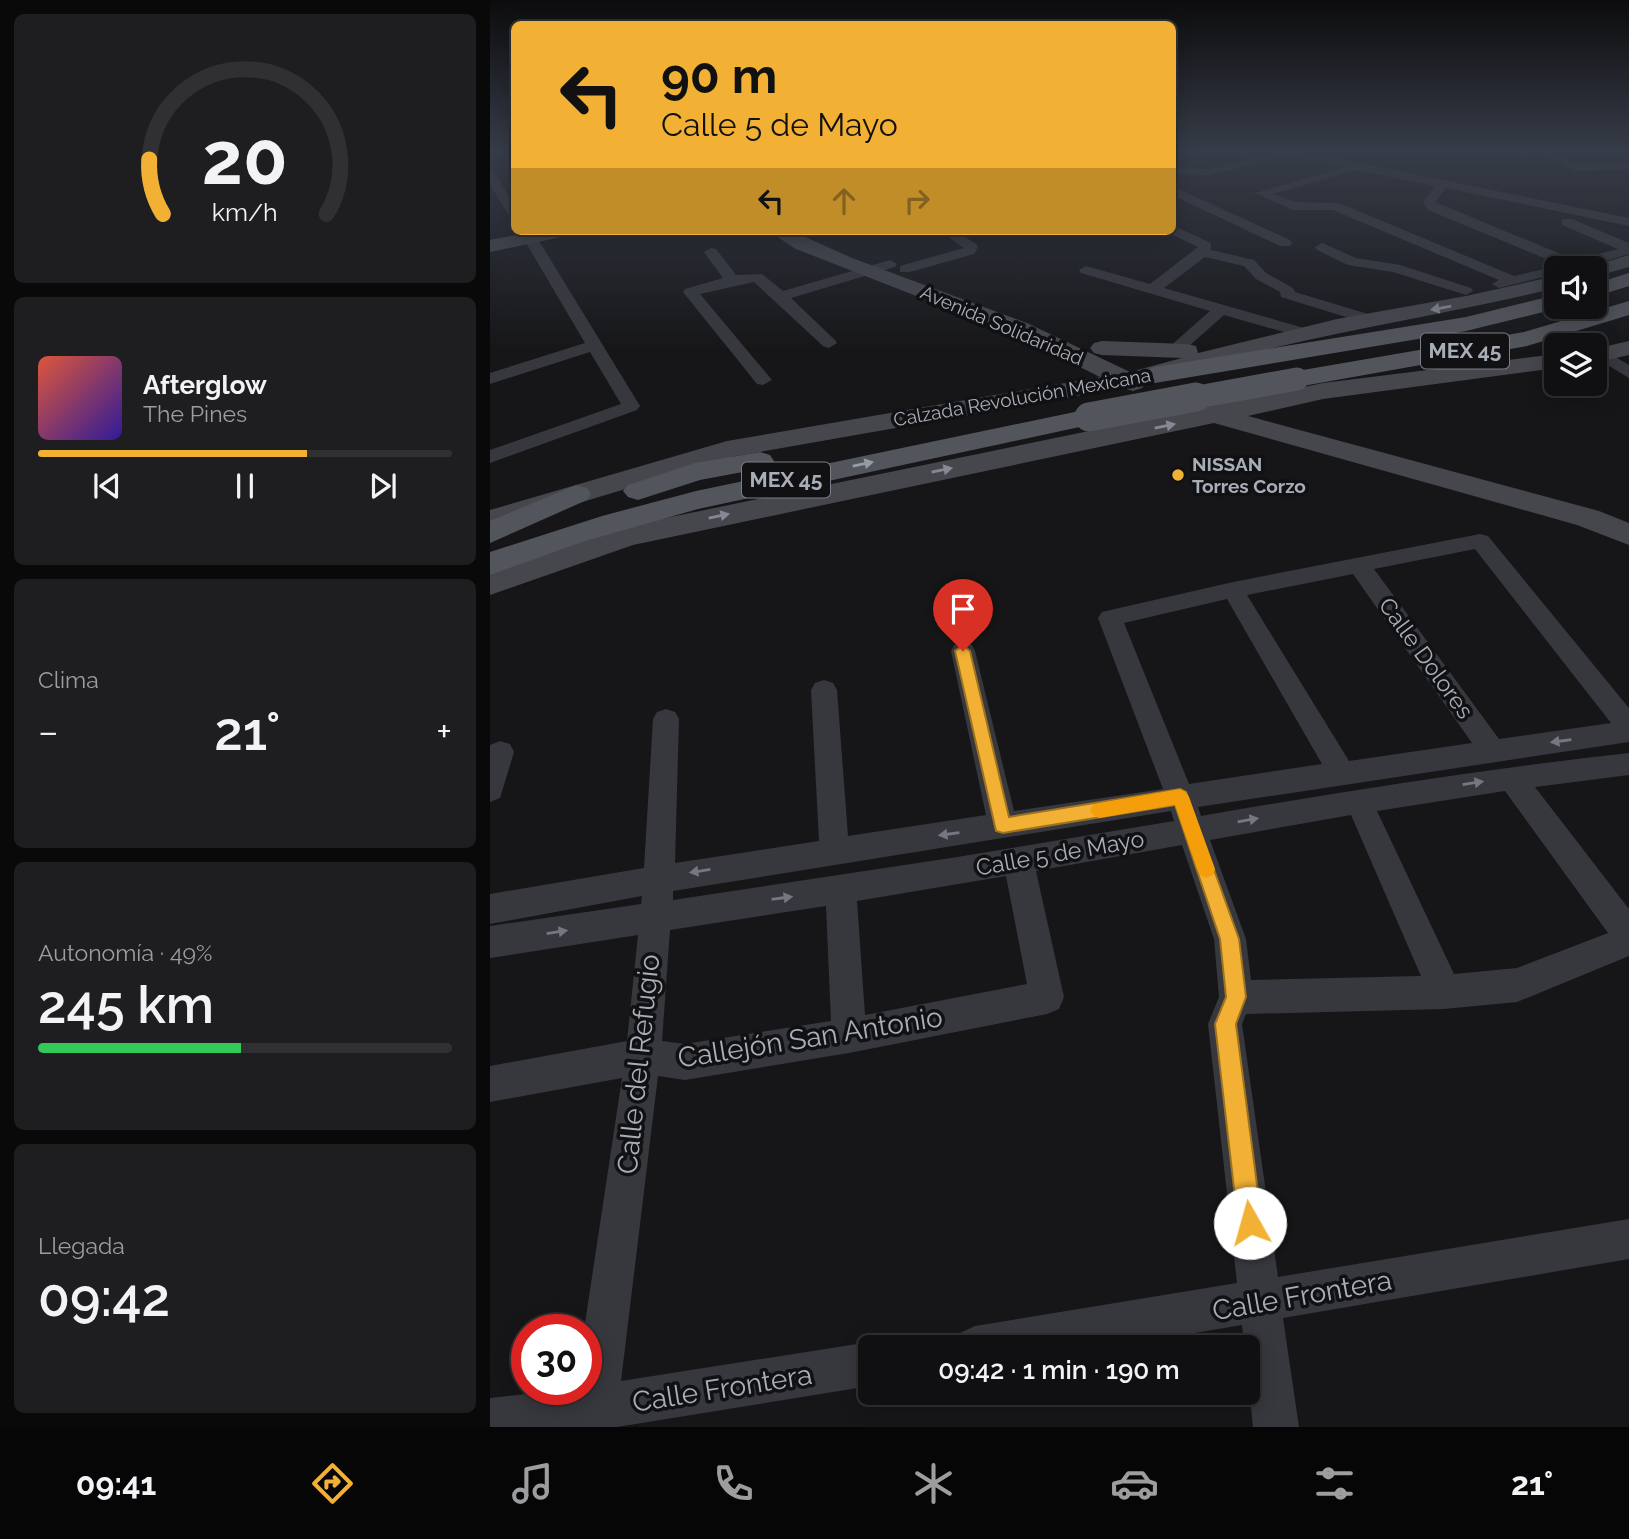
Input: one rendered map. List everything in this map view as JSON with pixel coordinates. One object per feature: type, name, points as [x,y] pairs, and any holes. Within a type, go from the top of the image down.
[{"type":"main road","points":[[1607,287],[1629,279]]},
{"type":"main road","points":[[1607,299],[1629,292]]},
{"type":"main road","points":[[1155,375],[1466,324],[1544,305]]},
{"type":"main road","name":"MEX 45","points":[[1287,372],[1527,339],[1629,308]]},
{"type":"main road","name":"MEX 45","points":[[490,540],[695,472],[1080,410],[1467,336],[1544,317]]},
{"type":"main road","points":[[1605,333],[1629,325]]},
{"type":"main road","points":[[1397,381],[1544,350]]},
{"type":"main road","name":"MEX 45","points":[[490,564],[589,529],[678,505],[972,440],[1080,410]]},
{"type":"main road","points":[[490,533],[576,494]]},
{"type":"street","points":[[1225,218],[1285,243]]},
{"type":"street","points":[[1363,218],[1514,281]]},
{"type":"street","points":[[1455,218],[1549,256]]},
{"type":"street","points":[[1607,218],[1629,222]]},
{"type":"street","points":[[1559,219],[1626,247],[1627,256],[1607,261]]},
{"type":"street","points":[[1151,290],[1203,252],[1206,246],[1176,231]]},
{"type":"street","points":[[490,246],[525,235]]},
{"type":"street","points":[[490,457],[631,407],[592,346],[529,235]]},
{"type":"street","name":"Avenida Solidaridad","points":[[785,235],[845,262],[889,268],[1039,318],[1155,375],[1245,410],[1629,512]]},
{"type":"street","name":"Avenida Solidaridad","points":[[816,235],[1125,380],[1216,415],[1588,518],[1629,535]]},
{"type":"street","points":[[781,296],[969,251],[971,247],[953,235]]},
{"type":"street","points":[[1322,247],[1353,262],[1395,268],[1473,296],[1544,273]]},
{"type":"street","points":[[1203,252],[1249,263],[1261,276],[1287,291],[1286,294],[1372,320]]},
{"type":"street","points":[[710,253],[732,280]]},
{"type":"street","points":[[794,277],[845,262]]},
{"type":"street","points":[[1086,270],[1305,333]]},
{"type":"street","points":[[763,380],[690,292],[732,280],[757,277],[781,296],[829,343]]},
{"type":"street","name":"Calzada Revolución Mexicana","points":[[490,520],[727,449],[922,413],[1155,375],[1232,350],[1473,296],[1544,284]]},
{"type":"street","points":[[1174,351],[1220,310]]},
{"type":"street","points":[[922,413],[1009,386],[1034,370],[1040,347],[1019,328]]},
{"type":"street","points":[[490,379],[592,346]]},
{"type":"street","points":[[1102,348],[1232,350]]},
{"type":"street","points":[[1607,353],[1629,348]]},
{"type":"street","points":[[1607,360],[1629,373]]},
{"type":"street","points":[[490,584],[569,554],[627,536],[829,492],[1245,410],[1323,391],[1544,362]]},
{"type":"street","points":[[1323,391],[1319,405],[1325,420],[1346,436]]},
{"type":"street","points":[[1276,1427],[1225,1024],[1236,997],[1230,939],[1180,797],[1110,618],[1233,590],[1360,567],[1480,541],[1629,729]]},
{"type":"street","name":"Calle Dolores","points":[[1360,567],[1492,750]]},
{"type":"street","points":[[1233,590],[1341,772]]},
{"type":"street","points":[[963,651],[1003,826]]},
{"type":"street","points":[[824,690],[834,850]]},
{"type":"street","name":"Calle del Refugio","points":[[595,1408],[643,1056],[653,917],[659,878],[666,719]]},
{"type":"street","name":"Calle 5 de Mayo","points":[[490,909],[834,850],[1629,729]]},
{"type":"street","points":[[490,790],[500,751]]},
{"type":"street","name":"Calle 5 de Mayo","points":[[490,942],[841,889],[1358,800],[1511,777],[1629,764]]},
{"type":"street","points":[[1236,997],[1444,992],[1517,985],[1629,937],[1511,777]]},
{"type":"street","points":[[1358,800],[1444,992]]},
{"type":"street","name":"Callejón San Antonio","points":[[490,1084],[643,1056],[685,1062],[849,1036],[1047,997],[1018,860]]},
{"type":"street","points":[[841,889],[849,1036]]},
{"type":"street","name":"Calle Frontera","points":[[1056,1335],[1629,1239]]},
{"type":"street","name":"Calle Frontera","points":[[490,1421],[595,1408],[858,1366]]},
{"type":"slow traffic","points":[[1099,810],[1180,797],[1206,869]]},
{"type":"place","name":"NISSAN Torres Corzo","points":[[1178,475]]},
{"type":"route","points":[[963,651],[1003,826],[1180,797],[1230,939],[1236,997],[1225,1024],[1250,1223]]}]
